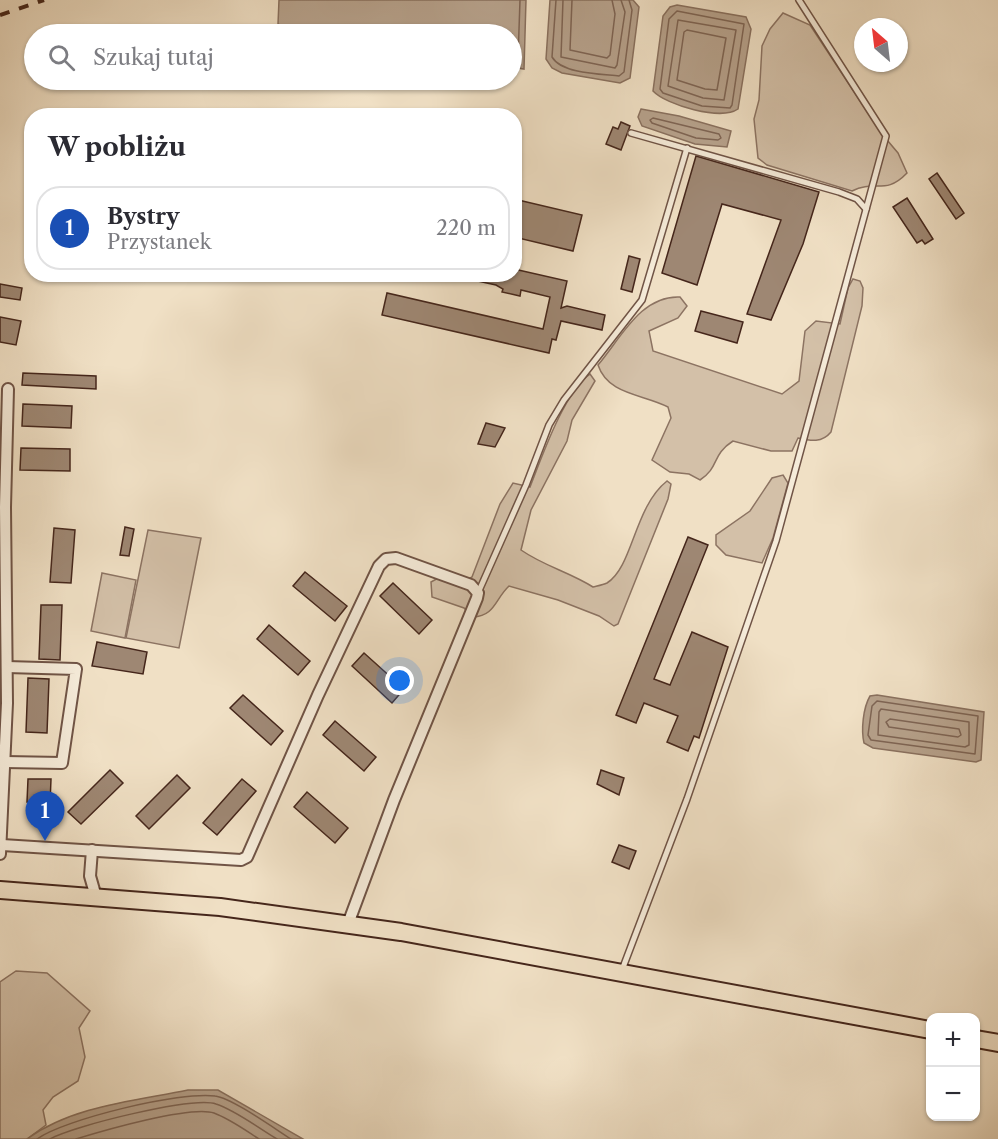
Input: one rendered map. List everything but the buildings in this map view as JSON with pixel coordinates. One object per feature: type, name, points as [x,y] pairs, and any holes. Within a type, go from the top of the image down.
[{"type":"main road","points":[[0,890],[220,907],[348,924],[622,972],[926,1029]]},
{"type":"main road","points":[[980,1040],[998,1043]]},
{"type":"street","points":[[8,388],[3,507],[6,667],[3,704],[1,849],[92,850],[241,860],[247,857],[318,695],[379,566],[386,559],[396,558],[471,585],[478,593],[394,800],[348,924]]},
{"type":"street","points":[[3,759],[62,763],[76,669],[6,667]]},
{"type":"street","points":[[92,850],[90,876],[96,897]]},
{"type":"lane","points":[[622,972],[711,732],[776,541],[886,136],[799,0]]},
{"type":"lane","points":[[631,133],[839,192],[856,199],[866,209]]},
{"type":"lane","points":[[478,593],[526,485],[549,425],[564,400],[642,300],[687,148]]},
{"type":"shaded area","points":[[783,13],[810,25],[882,134],[898,153],[907,173],[899,180],[886,186],[867,186],[852,191],[767,165],[758,158],[754,119],[759,100],[762,46],[770,29]]},
{"type":"shaded area","points":[[853,279],[860,281],[863,288],[862,306],[831,432],[828,436],[816,440],[798,438],[792,451],[771,451],[733,441],[721,451],[710,470],[700,480],[689,474],[670,472],[652,460],[671,418],[668,407],[618,388],[603,375],[598,365],[633,320],[654,303],[666,298],[680,297],[687,306],[678,318],[649,331],[653,351],[782,394],[799,381],[805,331],[816,321],[840,324],[848,288]]},
{"type":"shaded area","points":[[590,374],[595,381],[572,420],[567,441],[531,510],[521,550],[593,587],[605,584],[616,575],[623,564],[640,520],[656,492],[667,481],[671,484],[668,499],[618,624],[614,626],[599,616],[558,600],[509,586],[486,614],[473,617],[464,608],[432,597],[431,582],[440,577],[459,585],[472,577],[500,504],[513,483],[530,487],[563,409],[581,382]]},
{"type":"shaded area","points":[[783,475],[788,483],[773,538],[762,563],[726,555],[716,545],[716,535],[750,511],[772,478]]},
{"type":"shaded area","points":[[148,530],[201,538],[179,648],[126,638]]},
{"type":"shaded area","points":[[102,573],[136,580],[125,638],[91,631]]},
{"type":"shaded area","points":[[16,971],[47,973],[90,1011],[79,1028],[85,1057],[78,1081],[53,1097],[43,1110],[46,1125],[27,1139],[0,1139],[0,982]]},
{"type":"water","points":[[279,0],[526,0],[524,69],[522,69],[522,24],[278,24]]},
{"type":"water","points":[[550,0],[633,0],[639,7],[630,78],[620,83],[562,73],[552,68],[546,59]]},
{"type":"water","points":[[677,5],[746,17],[751,29],[738,109],[719,113],[694,110],[669,101],[653,91],[663,16],[670,7]]},
{"type":"water","points":[[641,109],[679,116],[731,131],[727,147],[695,144],[642,126],[638,117]]},
{"type":"water","points":[[877,695],[984,712],[981,760],[976,762],[873,748],[864,743],[864,713],[870,696]]},
{"type":"water","points":[[188,1090],[218,1090],[303,1139],[27,1139],[45,1128],[83,1112]]},
{"type":"railway","points":[[0,15],[44,0]]},
{"type":"place","name":"Bystry","points":[[45,841]]}]
